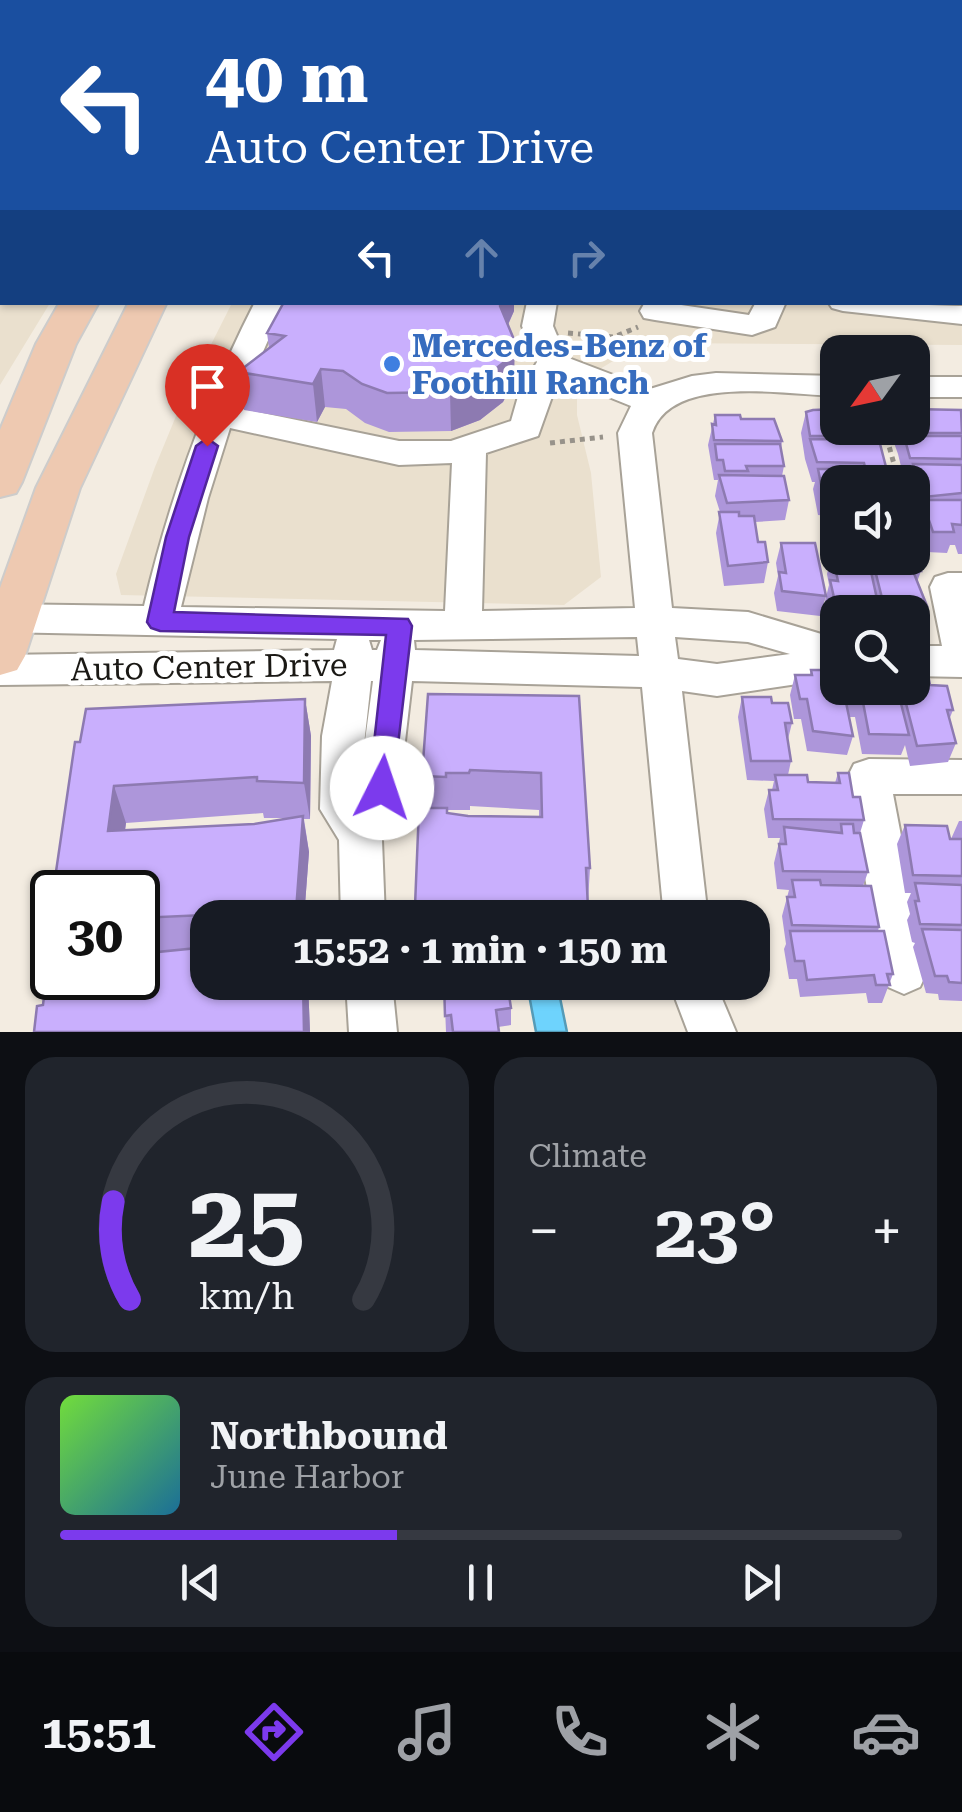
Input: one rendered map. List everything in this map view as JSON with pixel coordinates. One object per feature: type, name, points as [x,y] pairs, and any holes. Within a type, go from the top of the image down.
[{"type":"main road","points":[[0,482],[56,344],[78,305]]},
{"type":"main road","points":[[4,631],[58,488],[147,305]]},
{"type":"street","points":[[160,622],[186,506],[244,352],[268,305]]},
{"type":"street","points":[[540,305],[535,316],[548,353],[644,418]]},
{"type":"street","points":[[655,311],[752,325],[764,320],[770,305]]},
{"type":"street","points":[[871,305],[962,315]]},
{"type":"street","points":[[219,415],[328,435],[374,450],[428,453],[470,446],[526,428],[528,409],[548,353]]},
{"type":"street","points":[[644,418],[692,385],[820,386]]},
{"type":"street","points":[[930,386],[962,387]]},
{"type":"street","points":[[644,418],[653,621],[684,900]]},
{"type":"street","points":[[463,624],[470,446]]},
{"type":"street","points":[[962,586],[948,587],[962,650]]},
{"type":"street","name":"Auto Center Drive","points":[[0,670],[352,665],[397,646],[463,624],[607,625],[653,621],[748,627],[768,655],[717,680],[397,646],[356,624],[160,622],[4,631]]},
{"type":"street","points":[[356,624],[351,692],[342,736],[341,809],[360,836],[362,900]]},
{"type":"street","points":[[360,836],[382,808],[382,767],[397,646]]},
{"type":"street","points":[[768,655],[820,661]]},
{"type":"street","points":[[930,661],[962,662]]},
{"type":"street","points":[[904,972],[869,776],[962,778]]},
{"type":"street","points":[[370,1000],[373,1032]]},
{"type":"street","points":[[699,1000],[712,1032]]},
{"type":"path","points":[[548,353],[561,332],[608,338],[629,335],[655,311]]},
{"type":"path","points":[[545,444],[644,418]]},
{"type":"shaded area","points":[[0,305],[49,305],[0,385]]},
{"type":"shaded area","points":[[231,305],[962,305],[962,345],[930,345],[930,335],[820,335],[820,344],[660,343],[633,349],[590,375],[577,394],[577,415],[591,473],[601,577],[564,605],[121,595],[116,574],[181,404]]},
{"type":"water","points":[[530,1000],[560,1000],[567,1032],[536,1032]]},
{"type":"building","name":"Mercedes-Benz of Foothill Ranch","points":[[282,305],[500,305],[515,342],[503,363],[480,381],[450,392],[387,393],[362,384],[343,371],[321,369],[313,384],[238,372],[285,336],[267,333]]},
{"type":"building","points":[[930,409],[961,410],[962,433],[930,433]]},
{"type":"building","points":[[820,410],[820,436],[810,436],[806,412]]},
{"type":"building","points":[[715,415],[774,419],[782,441],[714,440]]},
{"type":"building","points":[[930,436],[962,436],[962,459],[910,458],[906,445],[930,445]]},
{"type":"building","points":[[810,439],[820,439],[820,445],[880,445],[885,465],[864,463],[817,462]]},
{"type":"building","points":[[715,444],[780,444],[784,466],[746,466],[748,471],[725,471],[723,460],[717,460]]},
{"type":"building","points":[[913,464],[962,465],[962,493],[930,496],[930,465]]},
{"type":"building","points":[[719,475],[784,476],[789,500],[727,503]]},
{"type":"building","points":[[930,500],[962,500],[962,525],[952,524],[954,532],[933,532]]},
{"type":"building","points":[[719,512],[754,516],[758,542],[765,542],[768,562],[728,566]]},
{"type":"building","points":[[781,543],[815,543],[826,595],[782,591],[779,572],[786,573]]},
{"type":"building","points":[[837,575],[872,575],[876,595],[833,595],[830,580],[838,581]]},
{"type":"building","points":[[876,575],[915,575],[923,595],[881,595]]},
{"type":"building","points":[[811,670],[820,670],[820,705],[847,705],[853,736],[813,731],[807,699],[800,699],[795,675],[812,675]]},
{"type":"building","points":[[930,685],[947,686],[953,710],[947,710],[956,743],[917,746],[906,705],[930,705]]},
{"type":"building","points":[[428,694],[579,696],[590,868],[586,868],[588,900],[415,900],[419,808],[447,808],[447,813],[468,816],[542,817],[541,773],[470,770],[446,773],[446,777],[422,776]]},
{"type":"building","points":[[742,697],[771,697],[772,703],[788,703],[792,723],[785,723],[791,761],[751,761]]},
{"type":"building","points":[[305,699],[304,783],[257,781],[257,777],[114,786],[108,831],[254,824],[303,816],[297,900],[190,900],[190,916],[160,917],[160,870],[56,870],[75,742],[80,742],[86,709]]},
{"type":"building","points":[[864,705],[901,705],[909,735],[869,734]]},
{"type":"building","points":[[838,773],[849,773],[853,797],[860,797],[864,820],[773,819],[769,790],[778,790],[775,775],[807,775],[808,782],[840,783]]},
{"type":"building","points":[[841,824],[853,824],[854,833],[860,833],[868,872],[783,871],[779,844],[786,844],[784,827],[842,833]]},
{"type":"building","points":[[905,825],[947,826],[950,839],[962,839],[962,876],[913,875]]},
{"type":"building","points":[[792,880],[871,886],[879,927],[792,925],[787,897],[795,897]]},
{"type":"building","points":[[915,883],[962,885],[962,925],[920,924]]},
{"type":"building","points":[[922,929],[962,930],[962,983],[949,982],[947,976],[935,976]]},
{"type":"building","points":[[790,931],[884,931],[893,974],[887,974],[890,985],[876,985],[874,975],[807,980],[804,961],[795,961]]},
{"type":"building","points":[[190,949],[190,1000],[303,1000],[304,1032],[34,1032],[37,1006],[43,1005],[44,1000],[160,1000],[160,952]]},
{"type":"building","points":[[445,1000],[510,1000],[511,1008],[496,1010],[499,1032],[453,1032],[451,1015],[445,1016]]},
{"type":"place","name":"Mercedes-Benz of Foothill Ranch","points":[[392,364]]},
{"type":"route","points":[[207,446],[178,537],[160,622],[400,626],[382,788]]}]
